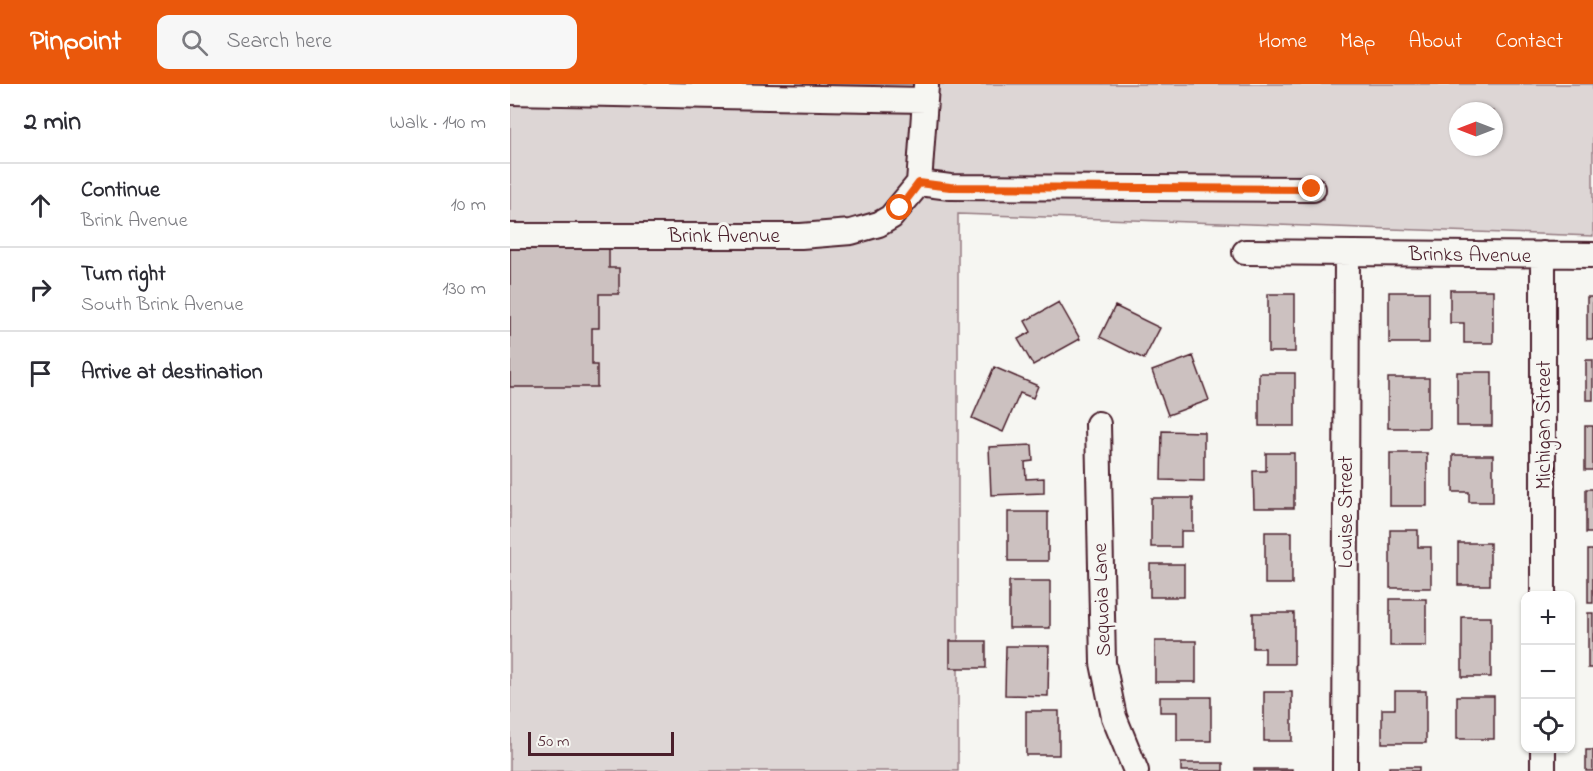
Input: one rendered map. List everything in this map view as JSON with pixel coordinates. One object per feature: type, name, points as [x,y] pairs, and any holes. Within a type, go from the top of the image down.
[{"type":"street","points":[[510,92],[926,92],[919,183],[950,187],[1312,189]]},
{"type":"street","name":"Brink Avenue","points":[[510,236],[801,236],[850,232],[879,224],[891,217],[919,183]]},
{"type":"street","name":"Brinks Avenue","points":[[1245,252],[1593,255]]},
{"type":"street","name":"Louise Street","points":[[1346,771],[1347,253]]},
{"type":"street","name":"Michigan Street","points":[[1543,255],[1543,591]]},
{"type":"street","name":"Sequoia Lane","points":[[1098,424],[1102,663],[1114,717],[1136,771]]},
{"type":"street","points":[[1543,753],[1543,771]]},
{"type":"shaded area","points":[[510,84],[1593,84],[1593,236],[958,214],[958,771],[510,771],[510,246],[897,225],[925,194],[950,197],[1324,199],[1323,179],[951,177],[908,179],[884,209],[861,219],[825,225],[510,226]]},
{"type":"building","points":[[510,246],[609,246],[609,268],[619,268],[619,294],[599,294],[599,328],[592,328],[592,365],[597,365],[597,387],[510,387]]},
{"type":"building","points":[[1450,290],[1493,290],[1493,343],[1464,343],[1464,323],[1450,323]]},
{"type":"building","points":[[1389,292],[1429,292],[1429,343],[1389,343]]},
{"type":"building","points":[[1268,294],[1295,294],[1295,352],[1268,352]]},
{"type":"building","points":[[1587,297],[1593,297],[1593,339],[1587,339]]},
{"type":"building","points":[[1059,302],[1080,339],[1033,365],[1018,339],[1031,332],[1025,321]]},
{"type":"building","points":[[1115,306],[1160,328],[1144,359],[1100,337]]},
{"type":"building","points":[[1193,356],[1209,400],[1168,415],[1152,371]]},
{"type":"building","points":[[1586,360],[1593,360],[1593,400],[1586,400]]},
{"type":"building","points":[[994,367],[1038,386],[1033,398],[1020,393],[1003,432],[972,418]]},
{"type":"building","points":[[1457,372],[1492,372],[1492,426],[1457,426]]},
{"type":"building","points":[[1259,373],[1295,373],[1295,426],[1259,426]]},
{"type":"building","points":[[1388,378],[1429,378],[1429,428],[1388,428]]},
{"type":"building","points":[[1585,426],[1593,426],[1593,470],[1585,470]]},
{"type":"building","points":[[1162,431],[1204,432],[1204,481],[1161,480]]},
{"type":"building","points":[[1032,445],[1033,461],[1025,462],[1026,479],[1044,478],[1044,493],[991,495],[989,447]]},
{"type":"building","points":[[1266,453],[1294,453],[1294,508],[1254,508],[1253,471],[1266,471]]},
{"type":"building","points":[[1390,453],[1427,453],[1427,506],[1390,506]]},
{"type":"building","points":[[1453,455],[1493,455],[1493,502],[1469,502],[1469,492],[1453,492]]},
{"type":"building","points":[[1586,489],[1593,489],[1593,533],[1586,533]]},
{"type":"building","points":[[1151,498],[1193,498],[1193,531],[1181,531],[1181,547],[1151,547]]},
{"type":"building","points":[[1008,512],[1048,512],[1048,561],[1008,561]]},
{"type":"building","points":[[1390,530],[1418,530],[1418,547],[1431,547],[1431,588],[1390,588]]},
{"type":"building","points":[[1265,532],[1292,532],[1292,584],[1265,584]]},
{"type":"building","points":[[1458,543],[1490,543],[1490,585],[1458,585]]},
{"type":"building","points":[[1588,550],[1593,550],[1593,603],[1588,603]]},
{"type":"building","points":[[1150,564],[1184,564],[1184,597],[1150,597]]},
{"type":"building","points":[[1009,581],[1050,581],[1050,628],[1009,628]]},
{"type":"building","points":[[1390,599],[1426,599],[1426,646],[1390,646]]},
{"type":"building","points":[[1253,613],[1294,613],[1294,664],[1265,664],[1265,648],[1253,648]]},
{"type":"building","points":[[1588,613],[1593,613],[1593,668],[1588,668]]},
{"type":"building","points":[[1462,617],[1491,617],[1491,677],[1462,677]]},
{"type":"building","points":[[950,641],[986,641],[986,668],[950,668]]},
{"type":"building","points":[[1155,641],[1196,641],[1196,682],[1155,682]]},
{"type":"building","points":[[1006,646],[1049,646],[1048,696],[1005,695]]},
{"type":"building","points":[[1395,691],[1426,691],[1426,743],[1382,743],[1382,709],[1395,709]]},
{"type":"building","points":[[1264,692],[1292,692],[1292,741],[1264,741]]},
{"type":"building","points":[[1457,696],[1494,696],[1494,739],[1457,739]]},
{"type":"building","points":[[1160,697],[1211,697],[1211,741],[1177,741],[1177,712],[1160,712]]},
{"type":"building","points":[[1026,711],[1059,711],[1059,755],[1026,755]]},
{"type":"building","points":[[1586,750],[1593,750],[1593,771],[1586,771]]},
{"type":"building","points":[[1181,763],[1223,763],[1223,771],[1181,771]]},
{"type":"building","points":[[1389,767],[1419,767],[1419,771],[1389,771]]},
{"type":"building","points":[[1254,769],[1292,769],[1292,771],[1254,771]]},
{"type":"route","points":[[900,208],[919,183],[950,187],[1312,189]]}]
